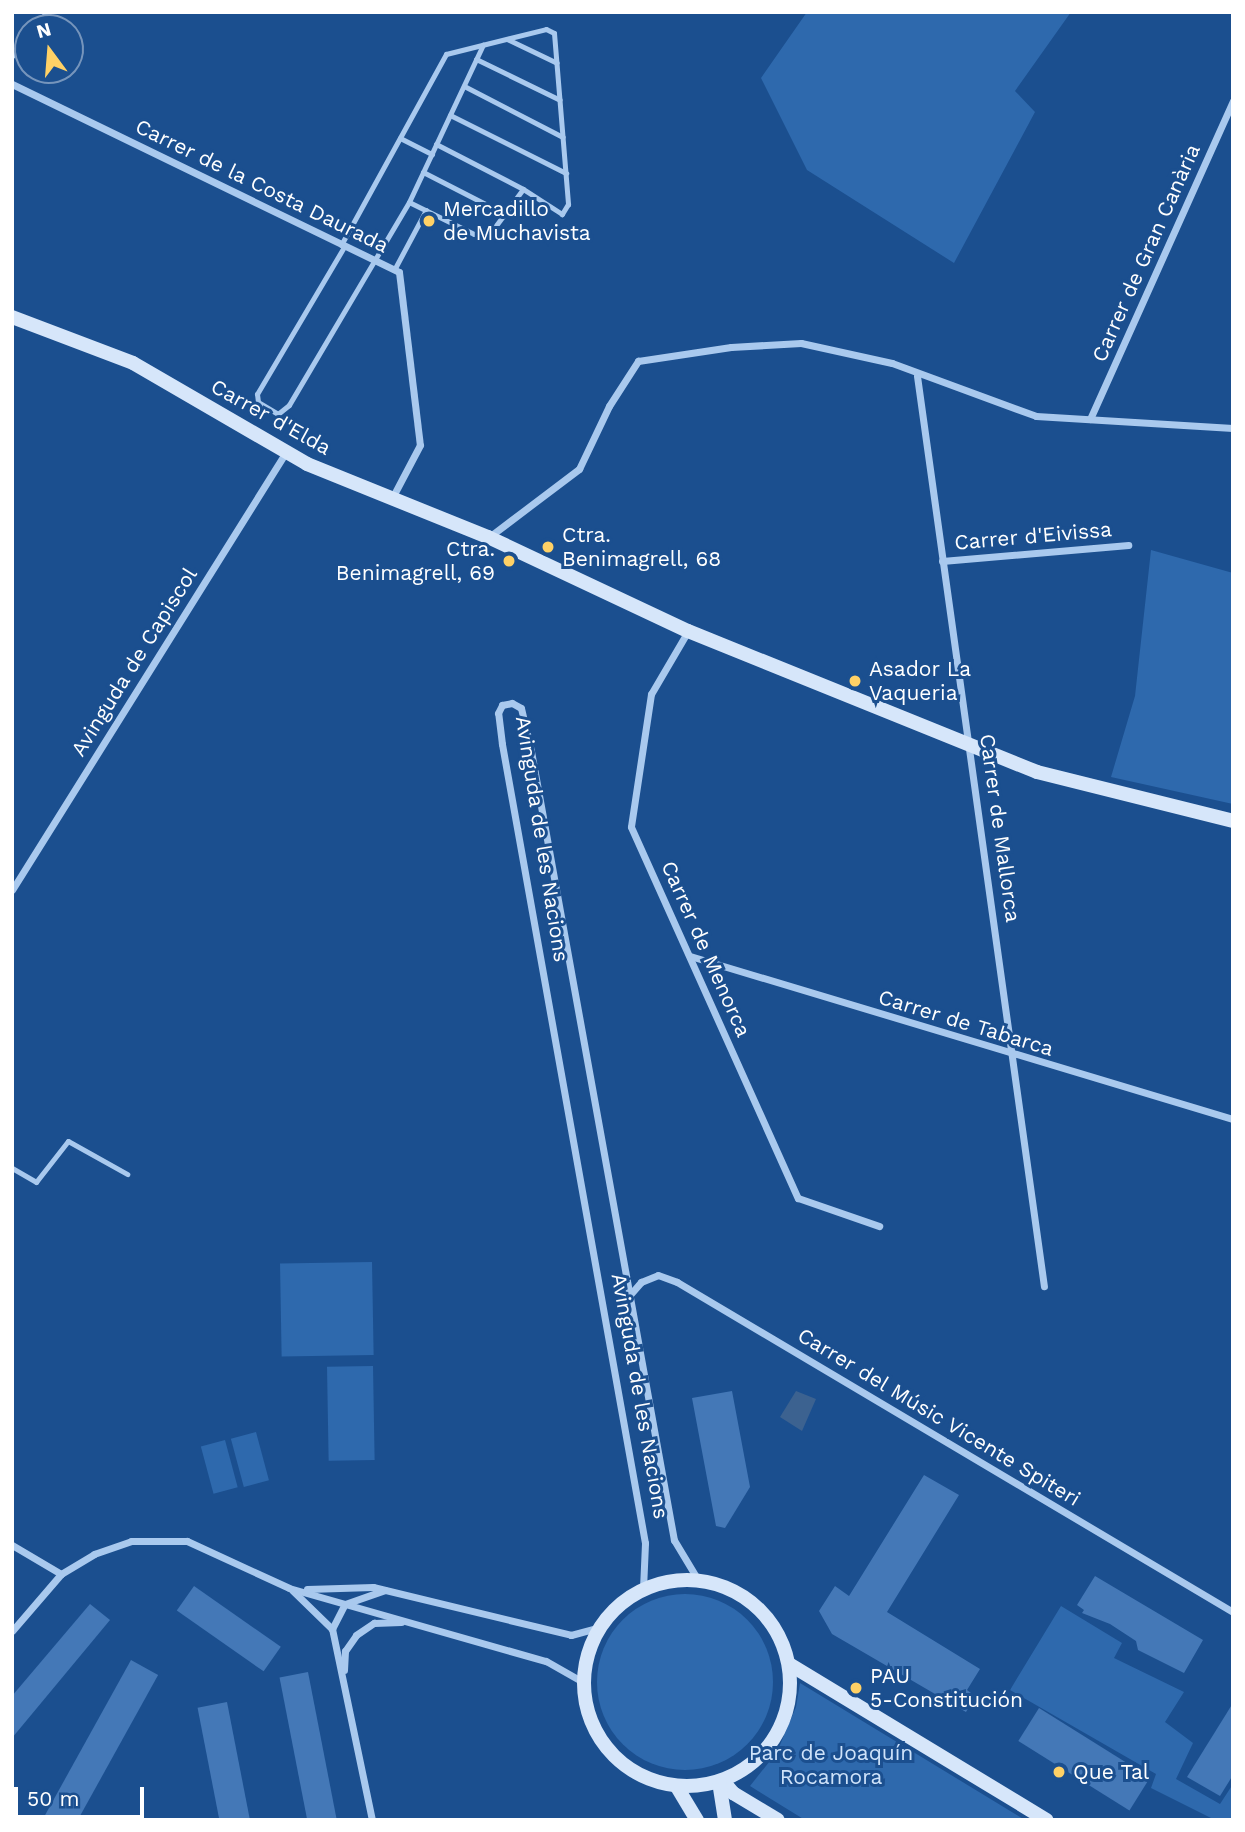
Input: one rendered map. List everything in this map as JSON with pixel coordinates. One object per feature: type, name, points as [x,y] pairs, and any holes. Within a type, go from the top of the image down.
[{"type":"street","name":"Carrer de la Costa Daurada","points":[[12,84],[399,272],[419,445],[392,499]]},
{"type":"street","name":"Carrer de Gran Canària","points":[[1090,419],[1233,102]]},
{"type":"street","name":"Carrer d'Elda","points":[[12,317],[133,363],[286,452],[392,499],[488,537],[688,631],[970,746],[1116,795],[1233,821]]},
{"type":"street","points":[[488,537],[579,469],[609,406],[638,361],[732,347],[801,343],[892,363],[918,376],[1036,416],[1233,428]]},
{"type":"street","name":"Carrer de Mallorca","points":[[918,376],[1044,1286]]},
{"type":"street","name":"Avinguda de Capiscol","points":[[12,890],[286,452]]},
{"type":"street","name":"Carrer d'Eivissa","points":[[942,561],[1128,545]]},
{"type":"street","name":"Carrer de Menorca","points":[[688,631],[651,694],[631,827],[798,1198],[879,1226]]},
{"type":"street","name":"Avinguda de les Nacions","points":[[643,1590],[645,1543],[502,744],[498,713],[502,705],[512,703],[521,708],[531,751],[674,1540],[698,1580]]},
{"type":"street","name":"Carrer de Tabarca","points":[[690,956],[1013,1057],[1233,1119]]},
{"type":"street","name":"Carrer del Músic Vicente Spiteri","points":[[628,1297],[641,1282],[658,1275],[677,1282],[1233,1612]]},
{"type":"street","points":[[12,1631],[61,1574],[94,1554],[131,1541],[187,1541],[289,1588],[546,1661],[583,1682]]},
{"type":"street","points":[[12,1545],[61,1574]]},
{"type":"street","points":[[698,1580],[742,1595],[769,1620],[789,1664],[790,1694],[782,1725],[762,1755],[721,1781],[677,1787],[643,1778],[601,1744],[587,1715],[583,1682],[589,1647],[600,1627],[623,1601],[665,1582],[698,1580]]},
{"type":"street","points":[[289,1588],[320,1591],[373,1587],[386,1589],[571,1635],[600,1627]]},
{"type":"street","points":[[289,1588],[332,1629],[372,1820]]},
{"type":"street","points":[[332,1629],[345,1604],[386,1589]]},
{"type":"street","points":[[344,1677],[345,1651],[356,1635],[374,1623],[406,1622]]},
{"type":"street","points":[[789,1664],[1047,1820]]},
{"type":"street","points":[[721,1781],[725,1820]]},
{"type":"street","points":[[721,1781],[733,1793],[778,1820]]},
{"type":"street","points":[[677,1787],[697,1820]]},
{"type":"lane","points":[[436,144],[523,189],[562,214],[568,204],[554,33],[546,29],[483,44],[446,54],[342,246],[257,394],[258,402],[278,414],[289,405],[409,202],[436,144],[477,59],[483,44]]},
{"type":"lane","points":[[507,39],[556,63]]},
{"type":"lane","points":[[477,59],[560,100]]},
{"type":"lane","points":[[464,86],[563,137]]},
{"type":"lane","points":[[450,115],[566,173]]},
{"type":"lane","points":[[400,138],[432,154]]},
{"type":"lane","points":[[423,172],[505,214]]},
{"type":"lane","points":[[409,202],[474,234],[489,235],[523,189]]},
{"type":"lane","points":[[394,270],[426,210]]},
{"type":"lane","points":[[12,1168],[36,1182],[68,1141],[127,1174]]},
{"type":"green space","points":[[807,12],[1071,12],[1015,91],[1035,112],[954,263],[807,170],[761,78]]},
{"type":"green space","points":[[1151,550],[1233,573],[1233,804],[1111,777],[1135,696]]},
{"type":"green space","points":[[372,1262],[374,1355],[282,1357],[280,1264]]},
{"type":"green space","points":[[373,1366],[375,1460],[329,1461],[327,1367]]},
{"type":"green space","points":[[256,1432],[269,1480],[244,1487],[231,1439]]},
{"type":"green space","points":[[225,1440],[238,1487],[214,1494],[201,1446]]},
{"type":"green space","points":[[685,1594],[719,1601],[747,1620],[766,1648],[773,1682],[766,1716],[747,1744],[719,1763],[685,1770],[651,1763],[623,1744],[604,1716],[597,1682],[604,1648],[623,1620],[651,1601]]},
{"type":"green space","points":[[1061,1606],[1122,1643],[1114,1658],[1184,1692],[1165,1722],[1193,1743],[1176,1779],[1220,1804],[1233,1784],[1233,1820],[1215,1820],[1151,1788],[1156,1774],[1010,1690]]},
{"type":"green space","name":"Parc de Joaquín Rocamora","points":[[800,1683],[1025,1820],[805,1820],[750,1786],[777,1752],[796,1707]]},
{"type":"shaded area","points":[[796,1391],[816,1399],[802,1431],[780,1417]]},
{"type":"building","points":[[732,1391],[750,1487],[725,1528],[716,1526],[692,1398]]},
{"type":"building","points":[[924,1475],[959,1495],[887,1612],[980,1669],[967,1690],[975,1696],[966,1712],[832,1634],[819,1611],[835,1586],[849,1596]]},
{"type":"building","points":[[1095,1576],[1203,1640],[1184,1673],[1138,1650],[1136,1641],[1110,1624],[1082,1613],[1084,1610],[1077,1605]]},
{"type":"building","points":[[194,1586],[281,1647],[264,1671],[177,1611]]},
{"type":"building","points":[[90,1604],[110,1620],[12,1738],[12,1696]]},
{"type":"building","points":[[131,1660],[158,1675],[78,1820],[43,1819]]},
{"type":"building","points":[[308,1672],[337,1820],[307,1820],[280,1678]]},
{"type":"building","points":[[227,1702],[250,1820],[219,1820],[198,1708]]},
{"type":"building","points":[[1233,1703],[1233,1775],[1220,1796],[1187,1777]]},
{"type":"building","points":[[1039,1708],[1150,1777],[1129,1810],[1018,1741]]},
{"type":"place","name":"Mercadillo de Muchavista","points":[[429,221]]},
{"type":"place","name":"Ctra. Benimagrell, 68","points":[[548,547]]},
{"type":"place","name":"Ctra. Benimagrell, 69","points":[[509,561]]},
{"type":"place","name":"Asador La Vaqueria","points":[[855,681]]},
{"type":"place","name":"PAU 5-Constitución","points":[[856,1688]]},
{"type":"place","name":"Que Tal","points":[[1059,1772]]}]
